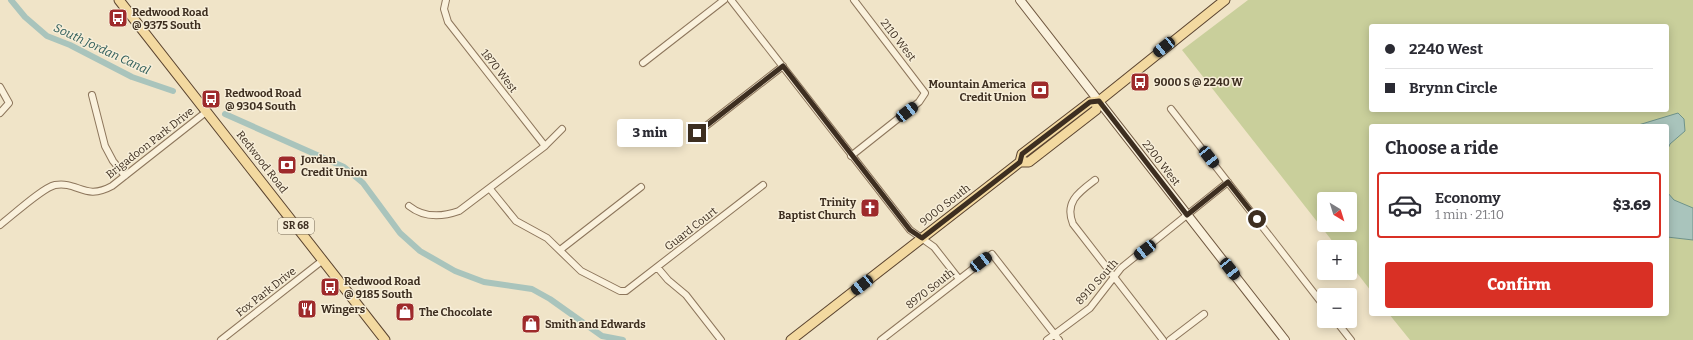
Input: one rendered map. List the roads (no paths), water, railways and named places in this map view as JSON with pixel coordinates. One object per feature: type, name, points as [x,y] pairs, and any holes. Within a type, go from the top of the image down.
[{"type":"main road","name":"Redwood Road","points":[[119,0],[385,340]]},
{"type":"main road","name":"9000 South","points":[[791,340],[1020,162],[1022,154],[1090,102],[1099,101],[1164,47],[1225,0]]},
{"type":"street","points":[[643,63],[724,0]]},
{"type":"street","points":[[731,0],[910,230],[934,247],[959,279]]},
{"type":"street","name":"2110 West","points":[[851,156],[919,102],[925,93],[854,0]]},
{"type":"street","name":"2200 West","points":[[1020,0],[1285,340]]},
{"type":"street","name":"1870 West","points":[[445,3],[444,12],[448,22],[545,146]]},
{"type":"street","points":[[697,133],[783,66]]},
{"type":"street","points":[[0,87],[10,103],[0,113]]},
{"type":"street","points":[[92,94],[105,146],[113,161],[125,176]]},
{"type":"street","points":[[1171,109],[1317,297]]},
{"type":"street","name":"Brigadoon Park Drive","points":[[0,225],[53,185],[66,186],[95,193],[112,186],[206,112]]},
{"type":"street","points":[[409,206],[421,214],[448,215],[463,209],[545,146],[562,129]]},
{"type":"street","points":[[1095,180],[1072,200],[1070,207],[1070,218],[1077,230],[1163,340]]},
{"type":"street","name":"8910 South","points":[[1046,340],[1090,308],[1114,276],[1228,182]]},
{"type":"street","name":"Guard Court","points":[[560,250],[580,271],[620,291],[626,291],[763,185]]},
{"type":"street","points":[[490,189],[516,221],[548,238],[560,250],[641,187]]},
{"type":"street","name":"8970 South","points":[[881,340],[992,254],[1055,334]]},
{"type":"street","name":"Fox Park Drive","points":[[221,340],[323,260]]},
{"type":"street","points":[[657,267],[668,280],[686,295],[721,340]]},
{"type":"street","points":[[1170,340],[1204,314]]},
{"type":"street","points":[[1341,328],[1350,340]]},
{"type":"street","points":[[1055,334],[1059,340]]},
{"type":"water","points":[[1678,113],[1684,119],[1685,131],[1669,146],[1669,124],[1642,124]]},
{"type":"water","points":[[1669,194],[1674,200],[1693,208],[1693,240],[1669,237]]},
{"type":"waterway","name":"South Jordan Canal","points":[[11,0],[25,17],[47,36],[70,45],[132,77],[173,91]]},
{"type":"waterway","name":"South Jordan Canal","points":[[225,114],[344,167],[363,183],[400,233],[420,251],[455,271],[484,282],[532,289],[550,299],[602,336],[623,340]]},
{"type":"place","name":"Redwood Road @ 9375 South","points":[[118,18]]},
{"type":"place","name":"9000 S @ 2240 W","points":[[1140,82]]},
{"type":"place","name":"Mountain America Credit Union","points":[[1040,90]]},
{"type":"place","name":"Redwood Road @ 9304 South","points":[[211,99]]},
{"type":"place","name":"Jordan Credit Union","points":[[287,165]]},
{"type":"place","name":"Trinity Baptist Church","points":[[870,208]]},
{"type":"place","name":"Redwood Road @ 9185 South","points":[[330,287]]},
{"type":"place","name":"Wingers","points":[[307,309]]},
{"type":"place","name":"The Chocolate","points":[[405,312]]},
{"type":"place","name":"Smith and Edwards","points":[[531,324]]}]
